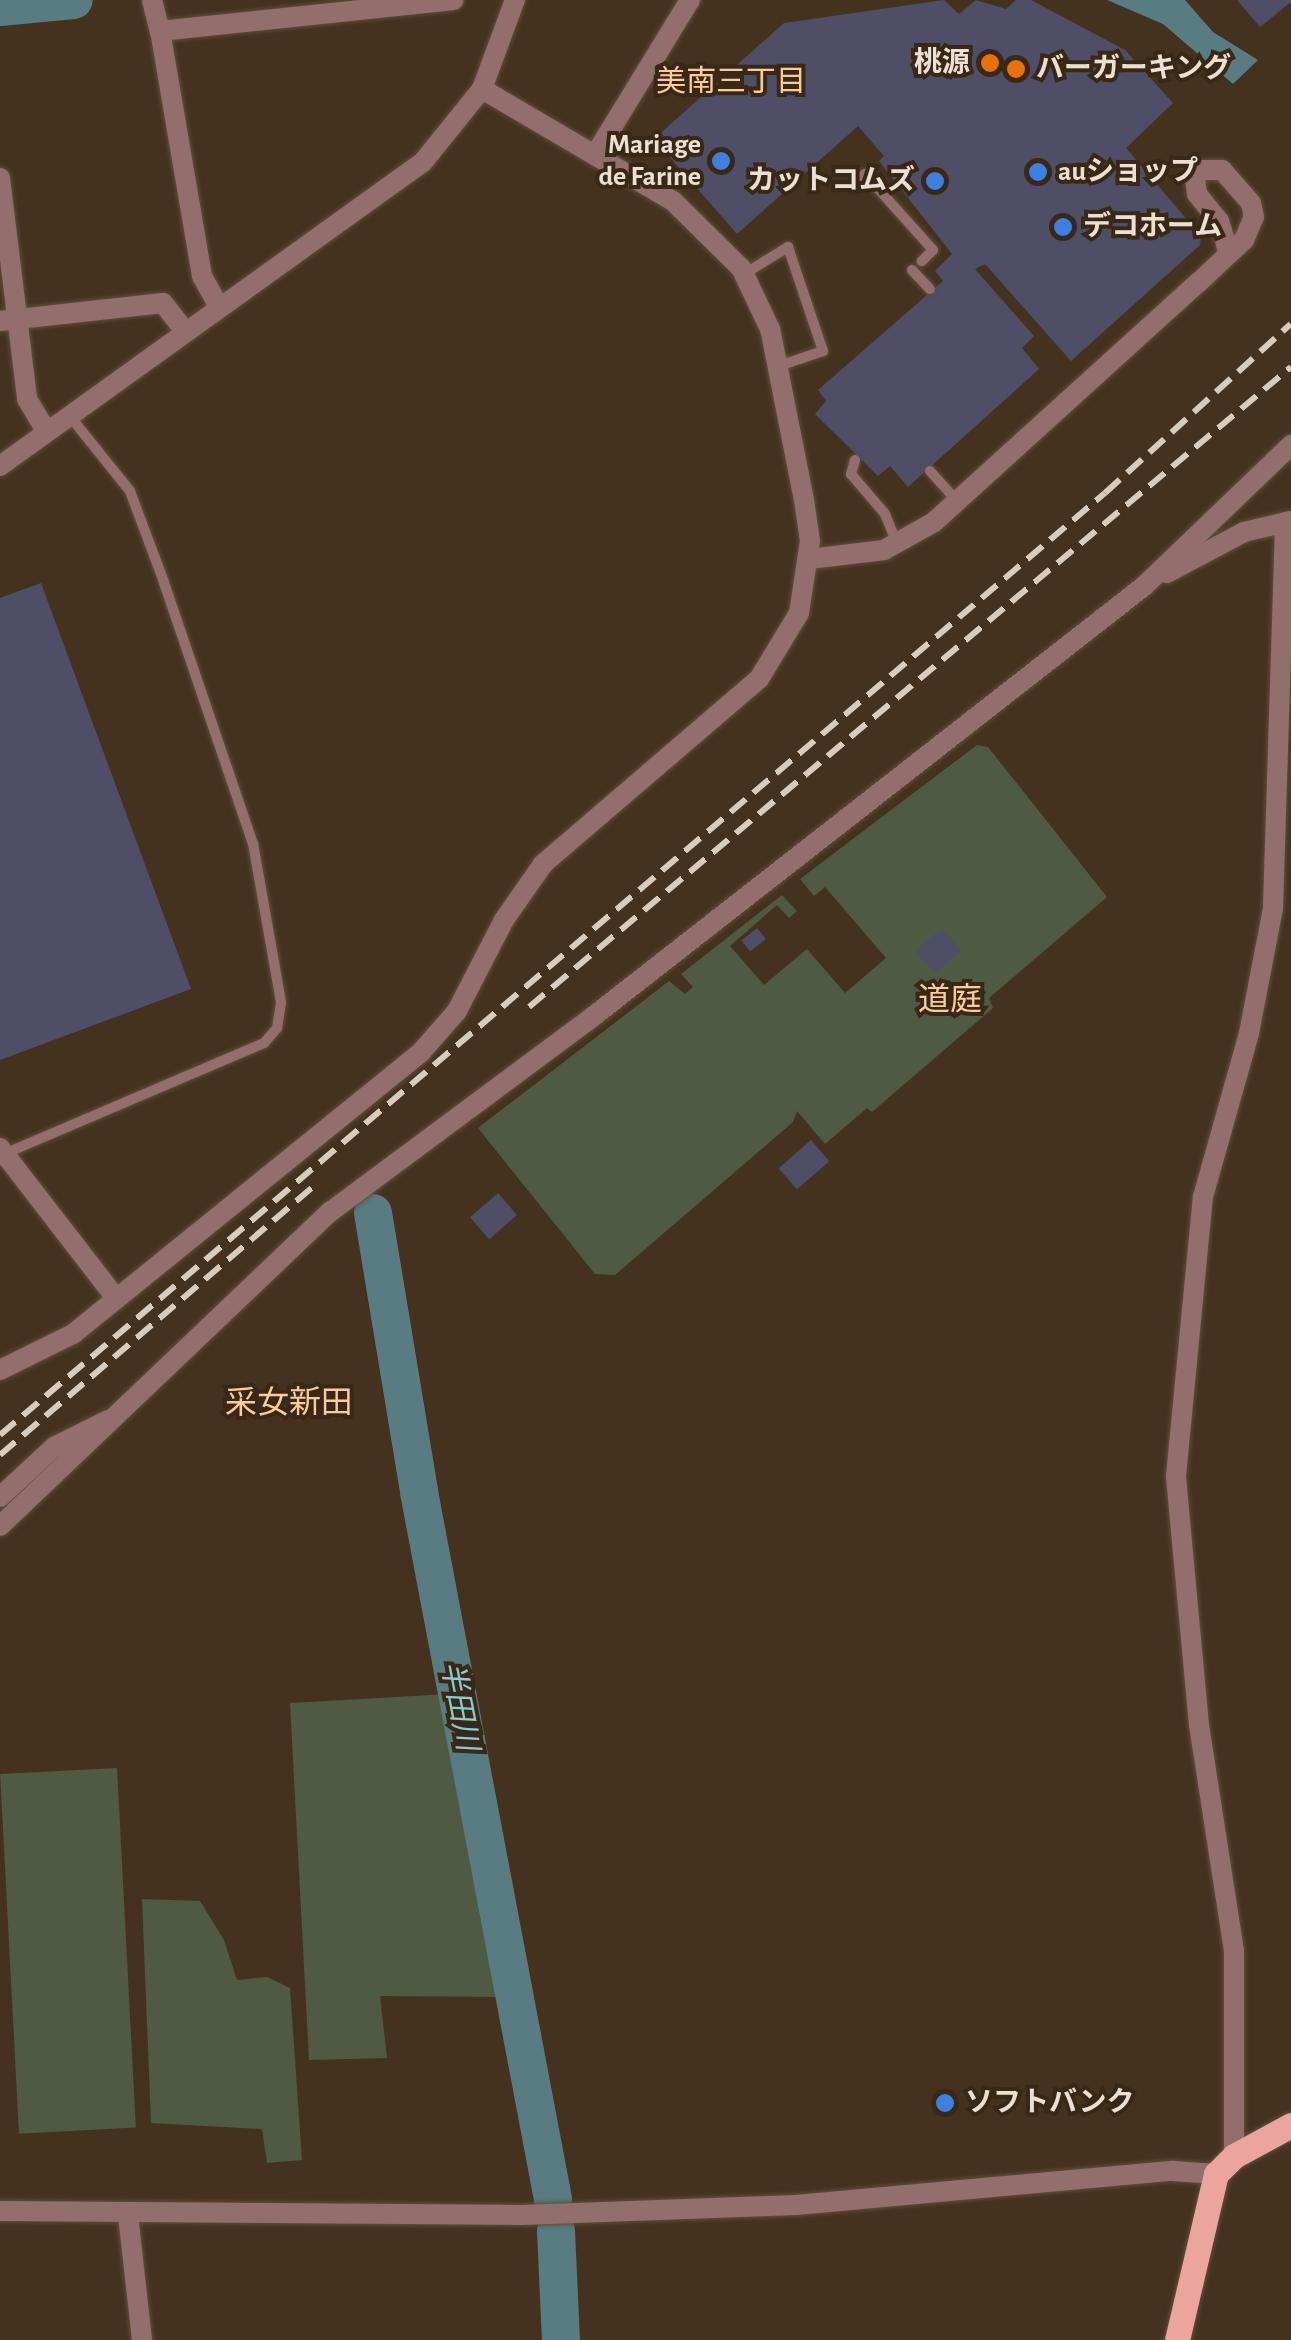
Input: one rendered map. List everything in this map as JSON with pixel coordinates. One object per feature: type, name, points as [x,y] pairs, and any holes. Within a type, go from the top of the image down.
[{"type":"main road","points":[[1177,2340],[1225,2165],[1291,2125]]},
{"type":"street","points":[[218,305],[202,276],[155,14],[453,0]]},
{"type":"street","points":[[0,462],[422,162],[482,89],[513,0]]},
{"type":"street","points":[[595,155],[690,0]]},
{"type":"street","points":[[0,1370],[57,1345],[445,1028],[504,920],[543,864],[774,660],[799,612],[809,559],[779,366],[744,274],[694,216],[482,89]]},
{"type":"street","points":[[0,178],[8,320],[27,399],[46,429]]},
{"type":"street","points":[[809,559],[858,556],[897,543],[957,500],[1229,254]]},
{"type":"street","points":[[8,320],[163,303],[183,329]]},
{"type":"street","points":[[0,1526],[330,1212],[609,1004],[1144,586],[1291,446]]},
{"type":"street","points":[[0,2210],[128,2214],[593,2213],[796,2204],[1225,2165],[1234,1951],[1202,1744],[1176,1476],[1198,1228],[1273,908],[1288,522],[1244,532],[1144,586]]},
{"type":"street","points":[[2,1151],[116,1298]]},
{"type":"street","points":[[0,1497],[54,1447],[114,1417]]},
{"type":"street","points":[[128,2214],[142,2340]]},
{"type":"lane","points":[[856,183],[866,174],[932,250],[922,261]]},
{"type":"lane","points":[[744,274],[788,247],[824,350],[779,366]]},
{"type":"lane","points":[[912,270],[930,289]]},
{"type":"lane","points":[[804,294],[818,288]]},
{"type":"lane","points":[[2,1151],[264,1043],[277,1028],[281,1002],[253,844],[164,582],[130,491],[68,413]]},
{"type":"lane","points":[[855,460],[851,474],[885,514],[897,543]]},
{"type":"lane","points":[[930,470],[957,500]]},
{"type":"green space","points":[[977,745],[988,747],[1107,897],[989,998],[993,1008],[872,1112],[867,1108],[825,1144],[797,1111],[793,1122],[615,1275],[595,1274],[478,1128],[669,981],[685,994],[693,987],[681,974],[782,895],[797,911],[789,918],[777,905],[730,946],[764,985],[807,949],[845,993],[886,958],[825,887],[814,896],[800,879]]},
{"type":"green space","points":[[449,1694],[499,1997],[380,1996],[387,2058],[309,2060],[290,1703]]},
{"type":"green space","points":[[117,1768],[136,2128],[19,2134],[0,1774]]},
{"type":"green space","points":[[142,1899],[200,1901],[224,1940],[237,1980],[267,1977],[290,1988],[302,2160],[267,2163],[262,2129],[151,2123]]},
{"type":"water","points":[[1107,0],[1185,0],[1213,32],[1258,60],[1233,84],[1163,24]]},
{"type":"building","points":[[944,0],[959,14],[976,0],[1006,9],[1016,0],[1031,0],[1125,50],[1173,103],[1126,148],[1201,236],[1200,245],[1071,361],[985,264],[975,269],[1034,336],[1022,348],[1039,369],[908,487],[890,466],[878,476],[815,414],[826,401],[818,390],[943,281],[935,271],[952,254],[879,161],[884,156],[858,126],[737,234],[654,139],[784,23]]},
{"type":"building","points":[[1237,0],[1291,0],[1291,2],[1260,27]]},
{"type":"building","points":[[41,583],[191,989],[0,1060],[0,598]]},
{"type":"building","points":[[757,928],[766,939],[750,951],[741,941]]},
{"type":"building","points":[[942,928],[962,951],[935,974],[916,951]]},
{"type":"building","points":[[811,1140],[829,1161],[797,1189],[779,1168]]},
{"type":"building","points":[[498,1193],[517,1215],[489,1239],[470,1217]]},
{"type":"waterway","points":[[0,7],[74,0]]},
{"type":"waterway","name":"半田川","points":[[373,1213],[419,1492],[553,2199]]},
{"type":"waterway","name":"半田川","points":[[556,2231],[561,2340]]},
{"type":"railway","points":[[0,1435],[1105,493],[1291,324]]},
{"type":"railway","points":[[529,1007],[1291,367]]},
{"type":"railway","points":[[0,1455],[314,1186]]},
{"type":"place","name":"桃源","points":[[990,63]]},
{"type":"place","name":"バーガーキング","points":[[1016,69]]},
{"type":"place","name":"Mariage de Farine","points":[[721,161]]},
{"type":"place","name":"auショップ","points":[[1038,172]]},
{"type":"place","name":"カットコムズ","points":[[935,181]]},
{"type":"place","name":"デコホーム","points":[[1063,227]]},
{"type":"place","name":"ソフトバンク","points":[[945,2103]]},
{"type":"district","name":"美南三丁目","points":[[731,82]]},
{"type":"district","name":"道庭","points":[[950,1000]]},
{"type":"district","name":"采女新田","points":[[289,1403]]}]
